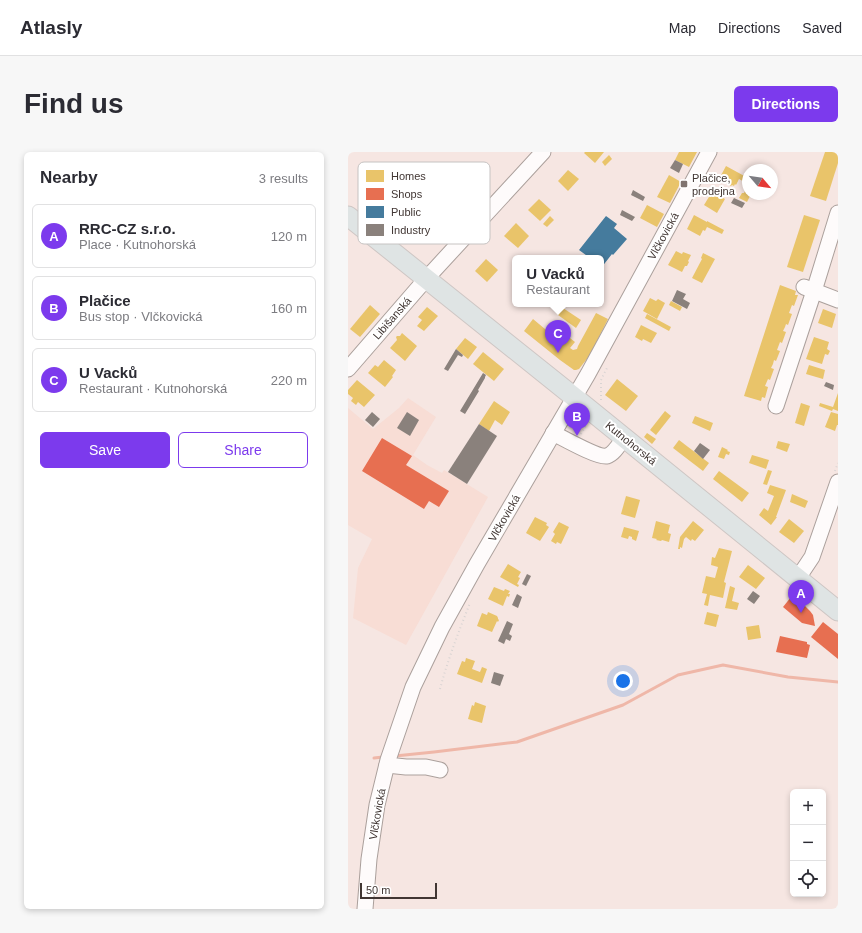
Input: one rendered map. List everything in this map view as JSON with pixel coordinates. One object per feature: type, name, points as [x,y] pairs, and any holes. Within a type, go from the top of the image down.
[{"type":"main road","name":"Kutnohorská","points":[[348,216],[358,224]]},
{"type":"main road","name":"Kutnohorská","points":[[383,244],[838,611]]},
{"type":"street","name":"Libišanská","points":[[490,210],[543,152]]},
{"type":"street","name":"Vlčkovická","points":[[365,909],[369,859],[377,805],[389,757],[413,686],[442,627],[594,363],[709,152]]},
{"type":"street","points":[[776,406],[809,289],[838,213]]},
{"type":"street","name":"Libišanská","points":[[348,369],[353,353],[458,244]]},
{"type":"street","points":[[809,289],[838,300]]},
{"type":"street","points":[[553,433],[576,445],[603,456],[608,456],[612,453],[624,438]]},
{"type":"street","points":[[798,578],[812,557],[835,480]]},
{"type":"street","points":[[389,757],[406,767],[426,767],[440,770]]},
{"type":"path","points":[[579,437],[601,406],[600,380],[607,368]]},
{"type":"path","points":[[835,480],[838,463]]},
{"type":"path","points":[[440,689],[456,638],[471,602]]},
{"type":"shaded area","points":[[408,398],[436,417],[413,455],[442,473],[444,470],[488,497],[406,645],[353,618],[358,568],[372,539],[348,525],[348,408],[373,429],[399,408]]},
{"type":"building: Homes","points":[[604,152],[595,163],[584,153]]},
{"type":"building: Homes","points":[[679,152],[697,152],[689,167],[675,160]]},
{"type":"building: Homes","points":[[825,152],[838,152],[838,163],[826,201],[810,196]]},
{"type":"building: Homes","points":[[609,155],[612,159],[605,166],[602,162]]},
{"type":"building: Homes","points":[[726,166],[742,175],[742,181],[739,179],[734,186],[731,186],[719,179]]},
{"type":"building: Homes","points":[[568,170],[579,179],[568,191],[558,181]]},
{"type":"building: Homes","points":[[669,175],[681,182],[670,203],[657,197]]},
{"type":"building: Homes","points":[[712,192],[725,199],[717,213],[704,205]]},
{"type":"building: Homes","points":[[539,199],[551,210],[540,221],[528,210]]},
{"type":"building: Homes","points":[[647,205],[664,214],[657,227],[640,218]]},
{"type":"building: Homes","points":[[694,215],[724,230],[722,234],[707,227],[705,231],[703,230],[700,236],[687,229]]},
{"type":"building: Homes","points":[[804,215],[820,220],[803,272],[787,267]]},
{"type":"building: Homes","points":[[550,216],[554,220],[547,227],[543,224]]},
{"type":"building: Homes","points":[[516,223],[529,236],[518,248],[504,236]]},
{"type":"building: Homes","points":[[676,251],[682,254],[683,252],[691,255],[687,266],[685,266],[682,272],[668,265]]},
{"type":"building: Homes","points":[[703,253],[715,259],[702,283],[692,278],[702,259]]},
{"type":"building: Homes","points":[[486,259],[498,270],[487,282],[475,271]]},
{"type":"building: Homes","points":[[780,285],[796,291],[795,295],[798,295],[794,306],[792,305],[789,313],[792,314],[788,325],[786,324],[783,331],[786,332],[782,343],[780,342],[777,350],[780,351],[771,368],[774,369],[770,380],[768,379],[765,386],[768,387],[765,398],[762,397],[761,401],[744,396]]},
{"type":"building: Homes","points":[[650,298],[656,301],[658,299],[665,303],[657,319],[643,311]]},
{"type":"building: Homes","points":[[671,301],[682,307],[680,311],[669,305]]},
{"type":"building: Homes","points":[[370,305],[380,314],[360,337],[350,329]]},
{"type":"building: Homes","points":[[427,307],[438,316],[424,331],[417,326],[422,320],[418,317]]},
{"type":"building: Homes","points":[[563,308],[581,320],[576,328],[558,315]]},
{"type":"building: Homes","points":[[823,309],[836,314],[832,328],[818,323]]},
{"type":"building: Homes","points":[[596,313],[608,319],[590,355],[579,369],[576,370],[560,360],[524,331],[533,319],[551,334],[556,327],[575,342],[570,348],[573,350],[577,349]]},
{"type":"building: Homes","points":[[647,314],[671,327],[669,331],[645,318]]},
{"type":"building: Homes","points":[[641,325],[657,333],[651,343],[643,339],[642,341],[635,337]]},
{"type":"building: Homes","points":[[402,333],[417,346],[405,361],[390,348],[397,340],[396,337],[400,336]]},
{"type":"building: Homes","points":[[814,337],[829,342],[827,349],[830,351],[828,355],[825,354],[822,364],[806,359]]},
{"type":"building: Homes","points":[[465,338],[477,347],[468,359],[456,349]]},
{"type":"building: Homes","points":[[483,352],[504,369],[494,381],[473,364]]},
{"type":"building: Homes","points":[[384,360],[396,370],[392,376],[393,377],[385,387],[368,373],[375,365],[378,367]]},
{"type":"building: Homes","points":[[809,365],[825,370],[823,379],[806,374]]},
{"type":"building: Homes","points":[[617,379],[638,396],[626,411],[605,395]]},
{"type":"building: Homes","points":[[357,380],[375,395],[364,407],[358,402],[356,405],[351,401],[353,398],[348,394],[348,390]]},
{"type":"building: Homes","points":[[838,393],[838,411],[833,409],[832,411],[819,406],[820,403],[833,407]]},
{"type":"building: Homes","points":[[494,401],[510,412],[502,425],[495,420],[489,431],[479,424]]},
{"type":"building: Homes","points":[[801,403],[810,406],[804,426],[795,423]]},
{"type":"building: Homes","points":[[665,411],[671,416],[656,435],[650,430]]},
{"type":"building: Homes","points":[[831,412],[838,414],[838,425],[835,431],[825,427]]},
{"type":"building: Homes","points":[[695,416],[713,423],[710,431],[692,423]]},
{"type":"building: Homes","points":[[647,433],[656,439],[652,444],[644,437]]},
{"type":"building: Homes","points":[[679,440],[709,463],[703,471],[673,448]]},
{"type":"building: Homes","points":[[778,441],[790,444],[787,452],[776,448]]},
{"type":"building: Homes","points":[[722,447],[730,452],[729,455],[726,454],[724,459],[718,457]]},
{"type":"building: Homes","points":[[752,455],[769,460],[766,469],[749,463]]},
{"type":"building: Homes","points":[[768,470],[772,471],[767,485],[763,484]]},
{"type":"building: Homes","points":[[719,471],[749,493],[742,502],[713,479]]},
{"type":"building: Homes","points":[[770,485],[786,490],[777,517],[771,525],[759,515],[764,508],[768,511],[774,496],[767,493]]},
{"type":"building: Homes","points":[[792,494],[808,501],[805,508],[790,502]]},
{"type":"building: Homes","points":[[626,496],[640,500],[635,518],[621,514]]},
{"type":"building: Homes","points":[[535,517],[547,523],[546,525],[549,527],[540,541],[526,533]]},
{"type":"building: Homes","points":[[789,519],[804,531],[794,543],[779,532]]},
{"type":"building: Homes","points":[[656,521],[670,525],[668,533],[671,534],[669,542],[652,538]]},
{"type":"building: Homes","points":[[693,521],[704,530],[695,541],[692,539],[691,541],[686,537],[682,548],[680,547],[680,549],[678,549],[680,537]]},
{"type":"building: Homes","points":[[559,522],[569,527],[561,544],[557,542],[556,544],[551,541],[555,534],[553,532]]},
{"type":"building: Homes","points":[[624,527],[639,531],[636,541],[629,536],[628,539],[621,537]]},
{"type":"building: Homes","points":[[719,548],[732,551],[724,582],[726,583],[723,598],[710,595],[708,606],[704,605],[707,594],[702,593],[706,576],[715,578],[718,567],[711,565],[712,557],[715,558]]},
{"type":"building: Homes","points":[[508,564],[521,572],[518,577],[520,578],[517,584],[519,585],[518,587],[500,577]]},
{"type":"building: Homes","points":[[748,565],[765,578],[756,589],[739,577]]},
{"type":"building: Homes","points":[[730,586],[735,588],[732,601],[739,603],[737,610],[725,608]]},
{"type":"building: Homes","points":[[494,587],[504,591],[505,589],[510,591],[508,594],[510,594],[509,597],[507,596],[503,606],[488,599]]},
{"type":"building: Homes","points":[[488,612],[497,616],[499,620],[498,622],[497,621],[492,632],[477,626],[482,613],[487,615]]},
{"type":"building: Homes","points":[[707,612],[719,615],[716,627],[704,624]]},
{"type":"building: Homes","points":[[759,625],[761,638],[748,640],[746,627]]},
{"type":"building: Homes","points":[[466,658],[475,661],[472,669],[480,672],[482,667],[487,669],[482,683],[457,674],[462,661],[465,662]]},
{"type":"building: Homes","points":[[475,702],[486,706],[482,723],[468,719],[472,705],[474,706]]},
{"type":"building: Shops","points":[[382,438],[412,456],[406,465],[449,491],[439,507],[429,501],[424,509],[362,471]]},
{"type":"building: Shops","points":[[791,597],[810,611],[813,615],[815,626],[802,623],[783,607]]},
{"type":"building: Shops","points":[[823,622],[838,634],[838,659],[811,637]]},
{"type":"building: Shops","points":[[780,636],[807,642],[807,644],[810,645],[807,658],[776,652]]},
{"type":"building: Public","points":[[606,216],[617,224],[614,228],[627,239],[604,264],[604,255],[586,255],[579,250]]},
{"type":"building: Industry","points":[[675,160],[683,164],[679,173],[670,168]]},
{"type":"building: Industry","points":[[633,190],[645,197],[643,201],[631,195]]},
{"type":"building: Industry","points":[[734,198],[745,203],[742,208],[731,203]]},
{"type":"building: Industry","points":[[622,210],[635,217],[632,221],[620,215]]},
{"type":"building: Industry","points":[[677,290],[686,294],[683,299],[690,303],[687,309],[672,301]]},
{"type":"building: Industry","points":[[456,349],[463,355],[462,357],[458,355],[448,371],[444,369]]},
{"type":"building: Industry","points":[[483,373],[486,375],[485,378],[465,414],[460,411]]},
{"type":"building: Industry","points":[[826,382],[834,385],[833,390],[824,386]]},
{"type":"building: Industry","points":[[372,412],[380,419],[373,427],[365,420]]},
{"type":"building: Industry","points":[[407,412],[419,420],[410,436],[397,428]]},
{"type":"building: Industry","points":[[479,424],[497,436],[467,484],[448,472]]},
{"type":"building: Industry","points":[[700,443],[710,450],[703,459],[694,451]]},
{"type":"building: Industry","points":[[527,574],[531,576],[526,586],[522,584]]},
{"type":"building: Industry","points":[[753,591],[760,596],[754,604],[747,599]]},
{"type":"building: Industry","points":[[517,594],[522,597],[518,608],[512,605]]},
{"type":"building: Industry","points":[[507,621],[513,624],[509,634],[512,636],[510,641],[506,639],[504,644],[498,641]]},
{"type":"building: Industry","points":[[494,672],[504,675],[500,686],[491,683]]},
{"type":"waterway","points":[[395,756],[517,742],[623,705],[678,675],[723,665],[788,677],[838,682]]},
{"type":"waterway","points":[[374,758],[383,757]]},
{"type":"place","name":"Plačice, prodejna","points":[[684,184]]},
{"type":"place","name":"U Vacků","points":[[558,353]]},
{"type":"place","name":"Plačice","points":[[577,436]]},
{"type":"place","name":"RRC-CZ s.r.o.","points":[[801,613]]}]
